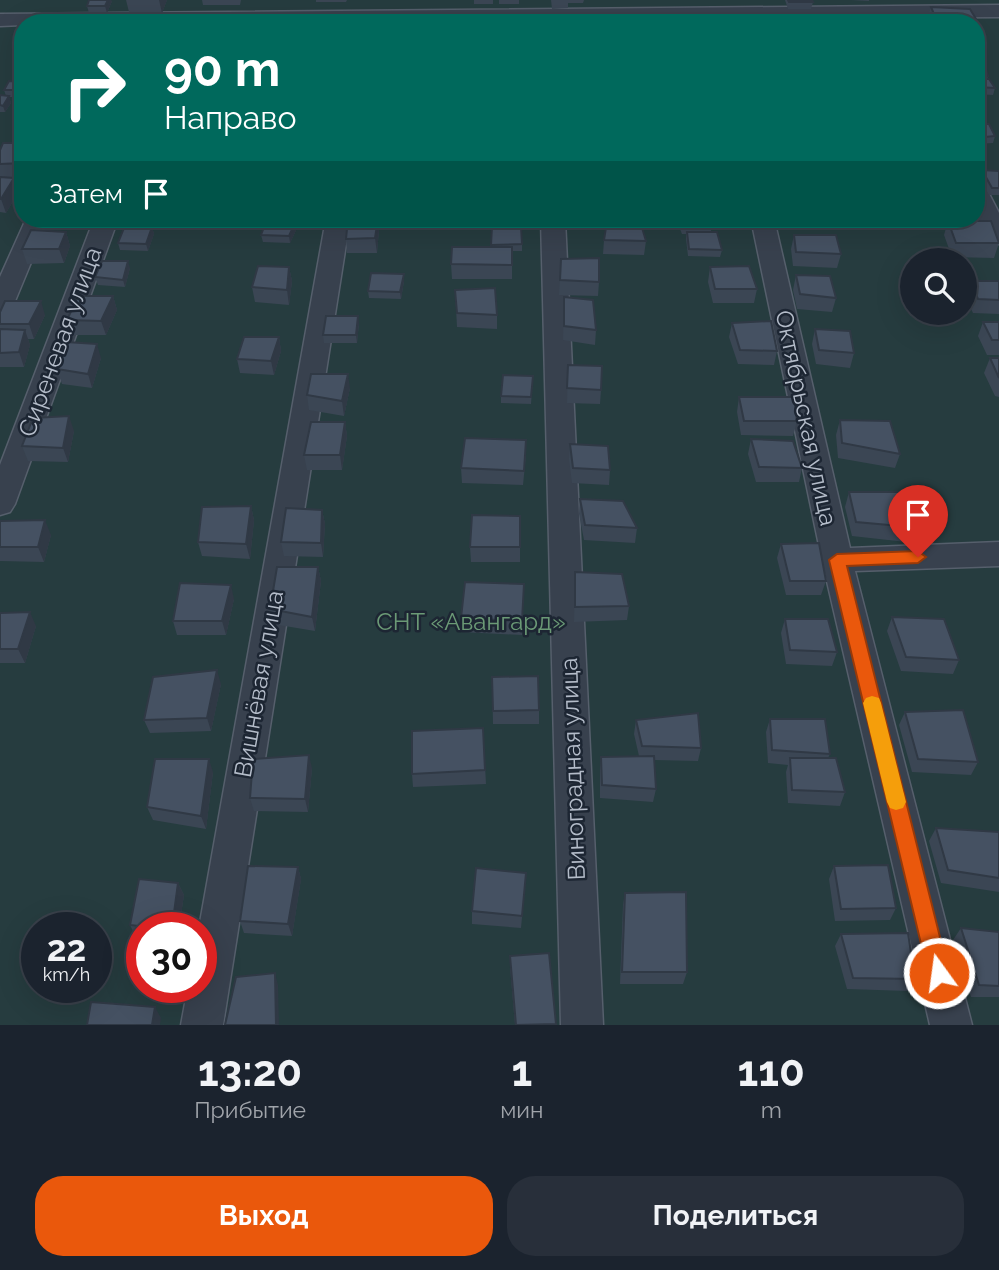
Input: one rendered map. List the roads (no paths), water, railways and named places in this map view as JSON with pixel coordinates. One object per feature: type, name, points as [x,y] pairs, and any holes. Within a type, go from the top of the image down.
[{"type":"street","points":[[189,14],[202,0]]},
{"type":"street","points":[[342,14],[999,11]]},
{"type":"street","points":[[985,208],[999,237]]},
{"type":"street","points":[[0,306],[33,228]]},
{"type":"street","name":"Сиреневая улица","points":[[0,504],[103,228]]},
{"type":"street","name":"Вишнёвая улица","points":[[202,1025],[336,228]]},
{"type":"street","name":"Виноградная улица","points":[[553,228],[582,1025]]},
{"type":"street","name":"Октябрьская улица","points":[[764,228],[837,560],[951,1025]]},
{"type":"street","points":[[837,560],[999,554]]},
{"type":"park label","name":"СНТ «Авангард»","points":[[471,622]]}]
